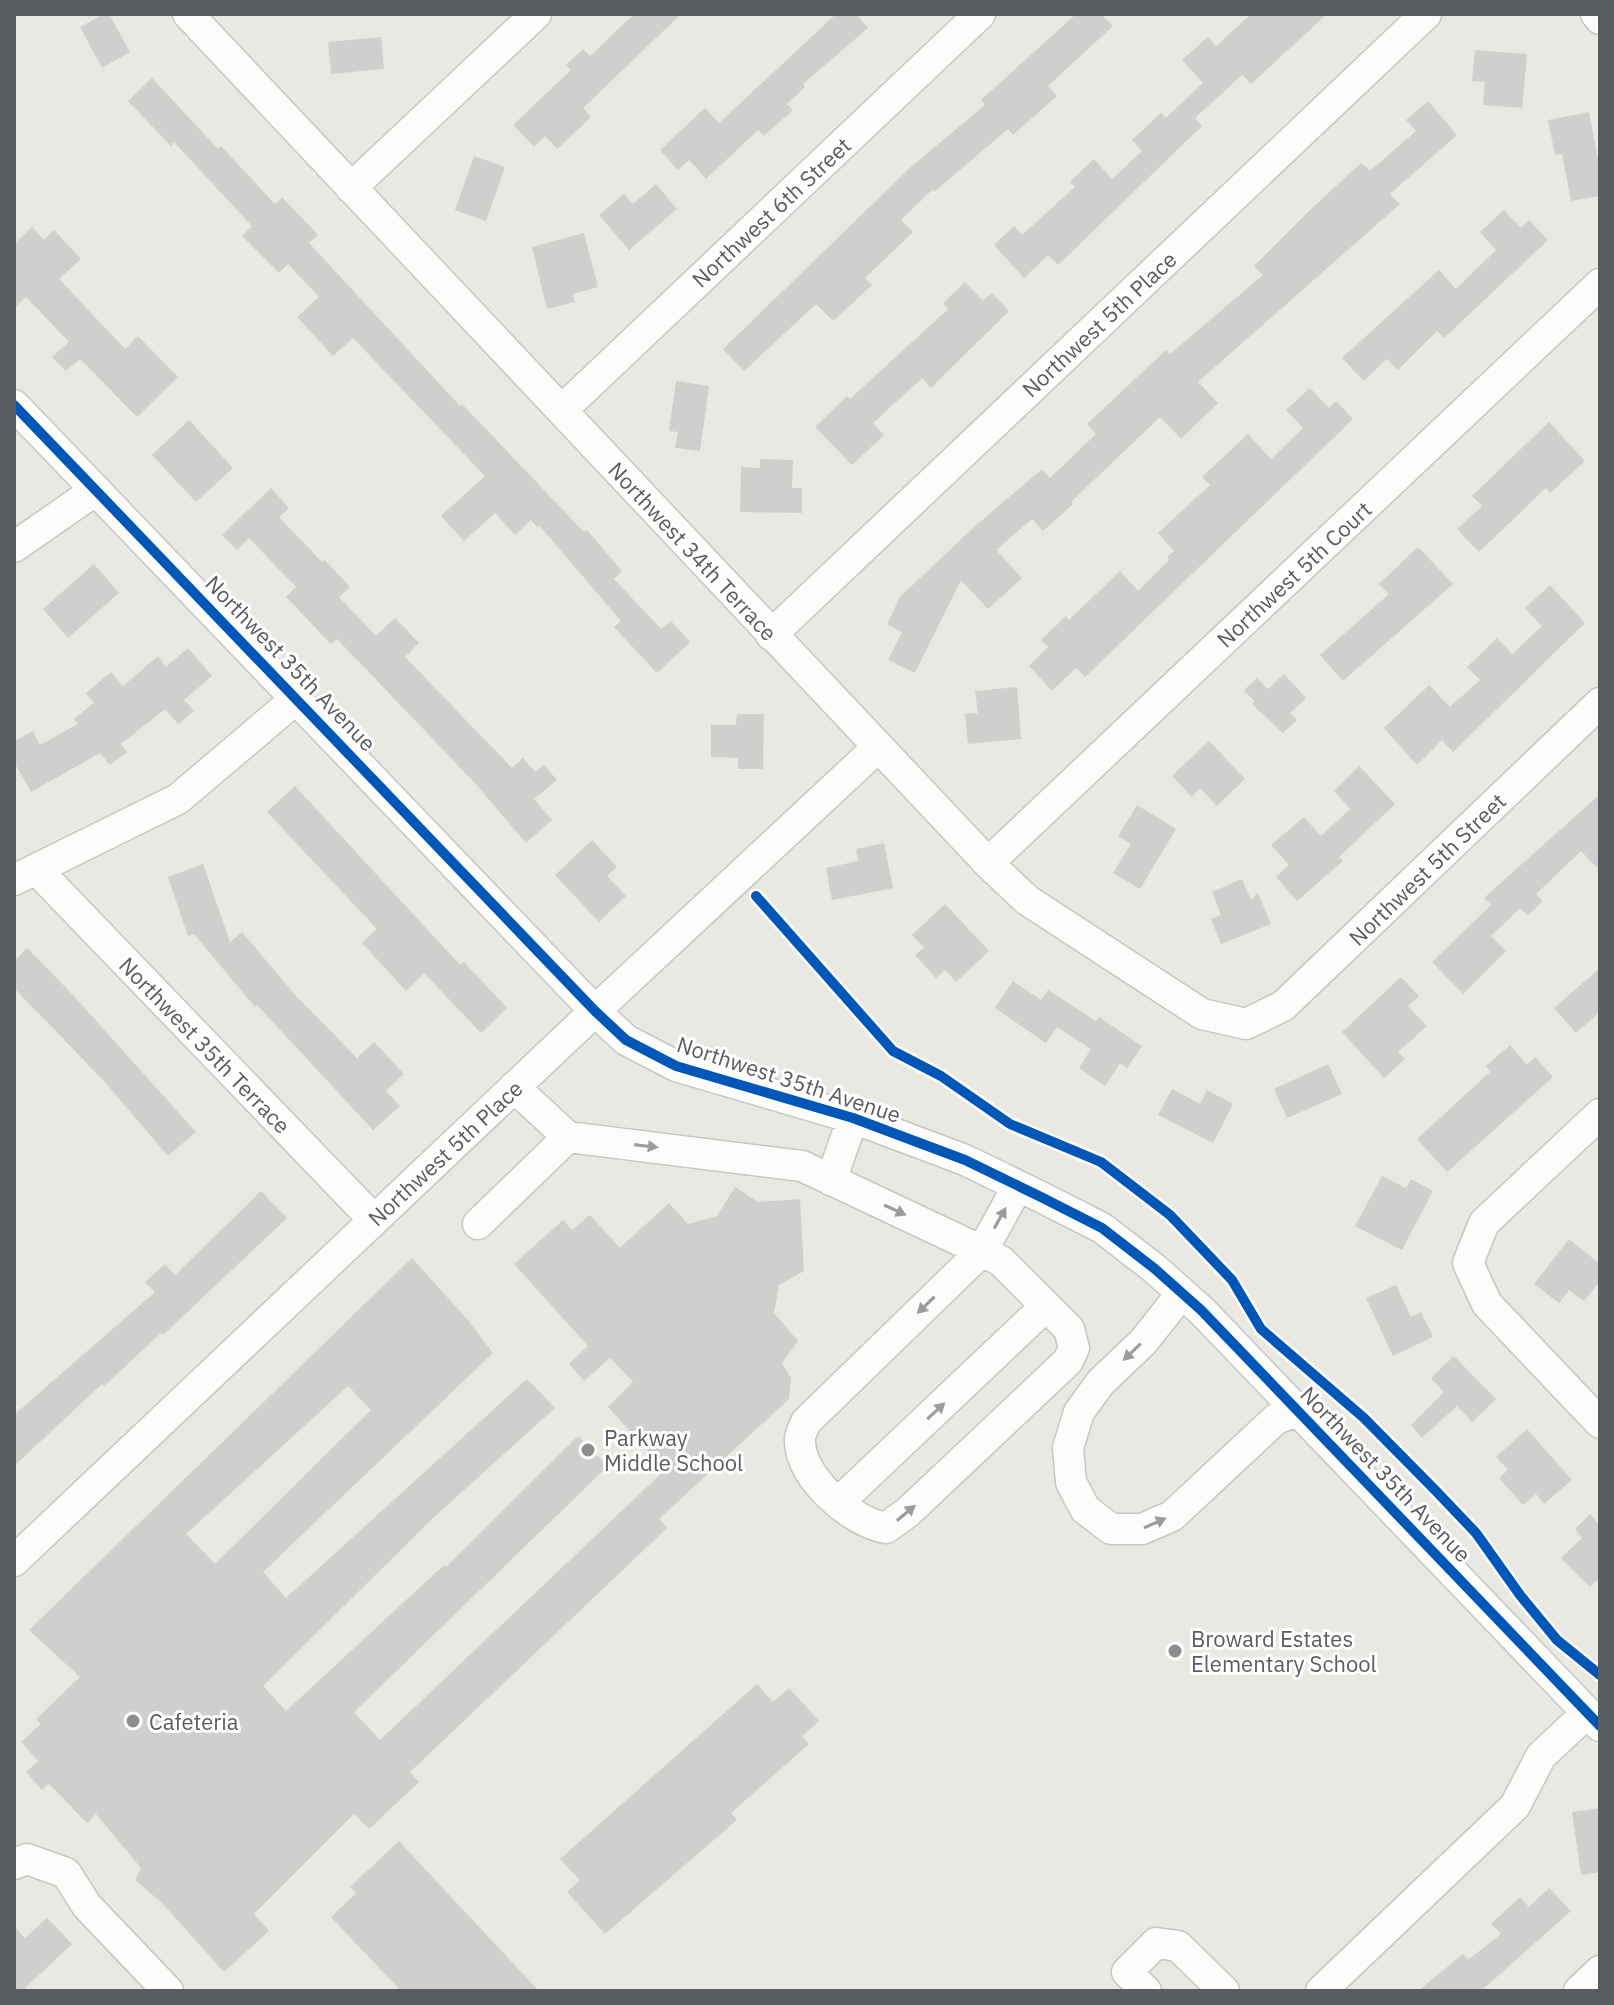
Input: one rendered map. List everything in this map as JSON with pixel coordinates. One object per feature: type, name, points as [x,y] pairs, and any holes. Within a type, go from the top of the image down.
[{"type":"street","name":"Northwest 34th Terrace","points":[[188,14],[988,863],[1027,900],[1202,1014],[1246,1024]]},
{"type":"street","points":[[351,188],[536,14]]},
{"type":"street","name":"Northwest 6th Street","points":[[562,410],[980,14]]},
{"type":"street","name":"Northwest 5th Place","points":[[771,635],[1426,14]]},
{"type":"street","points":[[1596,14],[1600,19]]},
{"type":"street","name":"Northwest 5th Court","points":[[988,863],[1600,284]]},
{"type":"street","name":"Northwest 35th Avenue","points":[[14,405],[626,1040],[676,1066],[853,1118],[965,1160],[1102,1228],[1182,1293],[1594,1719]]},
{"type":"street","points":[[14,547],[96,490]]},
{"type":"street","points":[[26,875],[178,799],[297,698]]},
{"type":"street","name":"Northwest 5th Street","points":[[1246,1024],[1283,1006],[1600,703]]},
{"type":"street","name":"Northwest 5th Place","points":[[14,1561],[878,747]]},
{"type":"street","name":"Northwest 35th Terrace","points":[[26,875],[374,1220]]},
{"type":"street","points":[[514,1087],[568,1137],[802,1166],[982,1251],[1001,1261],[1069,1329],[1074,1348],[1068,1361],[1057,1372],[908,1512],[886,1528],[870,1526],[838,1503],[812,1476],[803,1459],[799,1438],[806,1422],[982,1251],[1018,1186]]},
{"type":"street","points":[[1600,1114],[1484,1223],[1468,1263],[1487,1304],[1600,1423]]},
{"type":"street","points":[[831,1180],[853,1118]]},
{"type":"street","points":[[478,1224],[568,1137]]},
{"type":"street","points":[[1182,1293],[1143,1342],[1101,1382],[1079,1412],[1068,1448],[1071,1482],[1085,1509],[1111,1529],[1142,1529],[1172,1516],[1276,1419],[1297,1411]]},
{"type":"street","points":[[838,1503],[1046,1306]]},
{"type":"street","points":[[1321,1991],[1515,1806],[1541,1756],[1594,1719]]},
{"type":"street","points":[[14,1864],[27,1859],[66,1873],[87,1906],[168,1991]]},
{"type":"street","points":[[1127,1985],[1156,1943],[1178,1946],[1224,1991]]},
{"type":"street","points":[[1579,1991],[1600,1971]]},
{"type":"building","points":[[109,14],[130,52],[102,68],[80,27]]},
{"type":"building","points":[[634,14],[681,14],[583,108],[591,117],[557,149],[545,136],[534,147],[513,125],[571,70],[566,65],[583,49],[590,56]]},
{"type":"building","points":[[836,14],[856,14],[868,28],[803,84],[805,87],[787,104],[793,110],[764,136],[758,130],[706,179],[689,160],[678,170],[660,150],[705,108],[719,123]]},
{"type":"building","points":[[1076,14],[1101,14],[1113,26],[1048,86],[1057,96],[1013,135],[1008,129],[934,192],[932,190],[901,220],[913,232],[865,278],[872,285],[833,321],[816,304],[744,371],[723,349],[912,166],[985,105],[981,100]]},
{"type":"building","points":[[1251,14],[1327,14],[1251,84],[1242,75],[1195,118],[1202,126],[1058,265],[1048,255],[1024,278],[994,245],[1014,226],[1022,235],[1075,187],[1070,182],[1094,159],[1112,179],[1142,151],[1132,140],[1161,113],[1166,118],[1203,83],[1182,60],[1208,37],[1216,46]]},
{"type":"building","points":[[381,37],[384,69],[331,74],[328,42]]},
{"type":"building","points":[[1475,50],[1527,54],[1522,108],[1483,105],[1485,82],[1472,81]]},
{"type":"building","points":[[152,78],[275,204],[282,197],[318,235],[309,243],[460,406],[462,404],[584,532],[587,530],[622,571],[614,579],[661,629],[671,621],[690,642],[657,673],[614,627],[621,621],[539,525],[537,527],[531,520],[515,535],[495,513],[464,541],[441,516],[485,476],[353,338],[333,356],[297,317],[319,297],[288,264],[279,273],[242,236],[252,226],[174,142],[171,146],[128,101]]},
{"type":"building","points":[[1428,101],[1457,135],[1390,194],[1400,204],[1198,382],[1218,403],[1181,439],[1160,417],[1043,531],[1032,519],[996,550],[1022,578],[988,609],[961,580],[915,673],[888,660],[902,632],[887,624],[900,597],[1042,469],[1050,478],[1096,434],[1087,424],[1166,350],[1170,354],[1263,275],[1254,266],[1310,210],[1361,163],[1370,171],[1416,131],[1406,120]]},
{"type":"building","points":[[1589,112],[1600,170],[1600,196],[1571,201],[1562,154],[1555,155],[1548,120]]},
{"type":"building","points":[[474,156],[505,167],[486,221],[455,210]]},
{"type":"building","points":[[656,184],[677,209],[629,250],[599,215],[624,194],[633,204]]},
{"type":"building","points":[[1504,210],[1521,228],[1529,220],[1548,240],[1444,338],[1437,331],[1398,370],[1387,359],[1364,381],[1342,358],[1439,270],[1456,289],[1496,250],[1480,232]]},
{"type":"building","points":[[32,227],[44,240],[54,230],[81,259],[59,279],[125,349],[138,336],[178,377],[137,417],[80,359],[66,371],[52,357],[69,342],[26,297],[14,308],[14,244]]},
{"type":"building","points":[[584,233],[598,287],[573,294],[575,302],[547,309],[532,247]]},
{"type":"building","points":[[965,282],[983,301],[992,293],[1009,311],[931,388],[922,378],[873,423],[884,435],[852,465],[815,427],[948,309],[943,303]]},
{"type":"building","points":[[676,381],[709,386],[700,451],[675,448],[678,432],[669,431]]},
{"type":"building","points":[[1310,388],[1329,408],[1336,401],[1353,419],[1085,677],[1076,668],[1052,691],[1029,666],[1048,647],[1041,640],[1066,616],[1069,620],[1120,571],[1138,591],[1169,560],[1167,557],[1174,551],[1158,533],[1210,485],[1202,477],[1248,434],[1271,459],[1303,428],[1286,410]]},
{"type":"building","points":[[189,420],[233,468],[196,502],[152,455]]},
{"type":"building","points":[[1549,422],[1585,461],[1550,493],[1546,488],[1479,552],[1457,529],[1482,506],[1472,496]]},
{"type":"building","points":[[760,459],[793,460],[792,488],[802,488],[802,513],[740,512],[741,467],[760,468]]},
{"type":"building","points":[[271,488],[289,508],[279,517],[350,587],[339,597],[376,636],[395,618],[419,643],[405,657],[512,768],[523,758],[535,772],[544,765],[557,780],[534,799],[552,820],[526,843],[474,782],[337,639],[331,644],[286,597],[296,587],[249,538],[237,550],[222,535]]},
{"type":"building","points":[[1418,547],[1453,584],[1343,681],[1320,655],[1389,594],[1379,584]]},
{"type":"building","points":[[94,564],[119,593],[68,638],[43,609]]},
{"type":"building","points":[[1550,585],[1585,623],[1453,752],[1442,740],[1417,765],[1384,728],[1429,685],[1450,707],[1480,680],[1467,667],[1497,638],[1512,654],[1542,626],[1525,608]]},
{"type":"building","points":[[188,648],[212,676],[184,700],[194,711],[178,724],[165,709],[121,744],[127,752],[110,765],[100,753],[31,792],[14,762],[14,741],[33,731],[40,745],[78,724],[74,719],[94,703],[86,693],[111,672],[123,686],[158,656],[166,667]]},
{"type":"building","points":[[1284,674],[1306,698],[1290,713],[1297,720],[1283,733],[1252,704],[1255,702],[1244,690],[1257,678],[1268,689]]},
{"type":"building","points":[[1017,687],[1021,739],[968,744],[965,714],[978,713],[975,691]]},
{"type":"building","points":[[737,714],[764,714],[763,769],[738,769],[738,758],[711,757],[711,725],[736,725]]},
{"type":"building","points":[[1209,741],[1245,779],[1217,806],[1200,788],[1192,797],[1172,776]]},
{"type":"building","points":[[1359,766],[1395,804],[1339,857],[1343,861],[1297,901],[1276,877],[1289,865],[1271,845],[1304,817],[1321,836],[1350,809],[1334,791]]},
{"type":"building","points":[[295,786],[460,965],[464,962],[507,1008],[481,1033],[424,973],[406,991],[362,943],[377,929],[267,812]]},
{"type":"building","points":[[1600,794],[1600,871],[1581,851],[1536,894],[1543,901],[1528,915],[1520,908],[1491,936],[1506,951],[1463,994],[1432,962],[1491,905],[1484,898]]},
{"type":"building","points":[[1137,805],[1176,829],[1140,889],[1113,873],[1131,844],[1118,836]]},
{"type":"building","points":[[592,840],[617,867],[607,876],[626,896],[599,922],[555,875]]},
{"type":"building","points":[[884,843],[893,888],[832,900],[826,868],[858,861],[856,849]]},
{"type":"building","points":[[203,864],[230,942],[242,932],[296,996],[357,1058],[374,1042],[404,1074],[386,1091],[400,1106],[373,1130],[257,1005],[255,1007],[194,934],[188,936],[168,877]]},
{"type":"building","points":[[1242,879],[1251,900],[1258,893],[1271,924],[1221,944],[1211,919],[1221,915],[1212,892]]},
{"type":"building","points":[[945,904],[989,951],[956,982],[945,970],[936,978],[915,955],[924,948],[912,935]]},
{"type":"building","points":[[27,948],[196,1132],[168,1156],[103,1080],[14,988],[14,962]]},
{"type":"building","points":[[1600,968],[1600,1012],[1576,1033],[1554,1008]]},
{"type":"building","points":[[1401,977],[1419,996],[1408,1006],[1427,1026],[1398,1052],[1405,1059],[1384,1078],[1342,1032]]},
{"type":"building","points":[[1013,981],[1041,1000],[1048,990],[1096,1021],[1099,1017],[1142,1046],[1127,1068],[1120,1063],[1105,1086],[1079,1068],[1091,1049],[1057,1027],[1046,1043],[995,1008]]},
{"type":"building","points":[[1510,1045],[1527,1065],[1535,1057],[1553,1077],[1447,1172],[1417,1139],[1490,1072],[1486,1066]]},
{"type":"building","points":[[1328,1064],[1342,1094],[1287,1118],[1274,1089]]},
{"type":"building","points":[[1172,1089],[1200,1104],[1207,1090],[1233,1104],[1213,1143],[1158,1115]]},
{"type":"building","points":[[1382,1176],[1406,1188],[1411,1179],[1433,1191],[1402,1250],[1355,1226]]},
{"type":"building","points":[[735,1187],[758,1202],[800,1199],[804,1271],[779,1285],[774,1313],[798,1341],[782,1363],[791,1378],[789,1399],[659,1519],[667,1528],[410,1772],[419,1782],[369,1829],[354,1814],[254,1914],[269,1931],[224,1972],[162,1903],[135,1880],[141,1868],[96,1814],[87,1823],[49,1784],[42,1790],[26,1772],[38,1761],[21,1742],[41,1724],[36,1719],[80,1677],[29,1630],[412,1258],[493,1353],[263,1572],[286,1598],[527,1379],[555,1408],[432,1519],[263,1686],[286,1711],[444,1565],[446,1567],[578,1436],[608,1466],[354,1712],[380,1740],[665,1470],[608,1407],[633,1382],[610,1358],[584,1381],[569,1364],[588,1346],[514,1264],[563,1220],[572,1230],[590,1215],[620,1248],[669,1203],[688,1224],[717,1216]],"holes":[[[348,1386],[371,1410],[215,1564],[186,1534]]]},
{"type":"building","points":[[261,1191],[287,1218],[163,1335],[161,1333],[104,1386],[102,1384],[14,1466],[14,1415],[155,1292],[145,1282],[165,1264],[175,1275]]},
{"type":"building","points":[[1569,1239],[1600,1264],[1600,1281],[1584,1301],[1569,1290],[1559,1303],[1534,1284]]},
{"type":"building","points":[[1396,1285],[1411,1317],[1421,1312],[1433,1337],[1393,1356],[1366,1298]]},
{"type":"building","points":[[1454,1356],[1496,1399],[1472,1422],[1457,1406],[1422,1438],[1411,1425],[1444,1392],[1431,1378]]},
{"type":"building","points":[[1527,1429],[1572,1480],[1544,1504],[1536,1494],[1523,1505],[1499,1478],[1508,1470],[1496,1457]]},
{"type":"building","points":[[1590,1514],[1598,1523],[1600,1521],[1600,1577],[1590,1587],[1561,1558],[1582,1538],[1575,1529]]},
{"type":"building","points":[[757,1684],[773,1702],[789,1688],[819,1721],[802,1736],[809,1744],[731,1813],[737,1820],[605,1934],[567,1892],[580,1880],[560,1859]]},
{"type":"building","points":[[1600,1808],[1600,1872],[1581,1875],[1572,1812]]},
{"type":"building","points":[[399,1841],[539,1991],[401,1991],[331,1917],[356,1893],[350,1887]]},
{"type":"building","points":[[1549,1888],[1571,1911],[1481,1991],[1418,1991],[1463,1954],[1468,1960],[1501,1934],[1491,1924],[1520,1897],[1529,1907]]},
{"type":"building","points":[[47,1918],[72,1944],[22,1991],[14,1991],[14,1926],[25,1938]]},
{"type":"cycle path","points":[[14,405],[626,1040],[676,1066],[853,1118],[965,1160],[1102,1228],[1201,1310],[1600,1726]]},
{"type":"cycle path","points":[[756,896],[893,1051],[941,1076],[1010,1124],[1101,1162],[1170,1215],[1232,1280],[1261,1329],[1364,1418],[1436,1491],[1476,1533],[1557,1640],[1600,1675]]},
{"type":"place","name":"Parkway Middle School","points":[[588,1450]]},
{"type":"place","name":"Broward Estates Elementary School","points":[[1175,1651]]},
{"type":"place","name":"Cafeteria","points":[[133,1721]]}]
